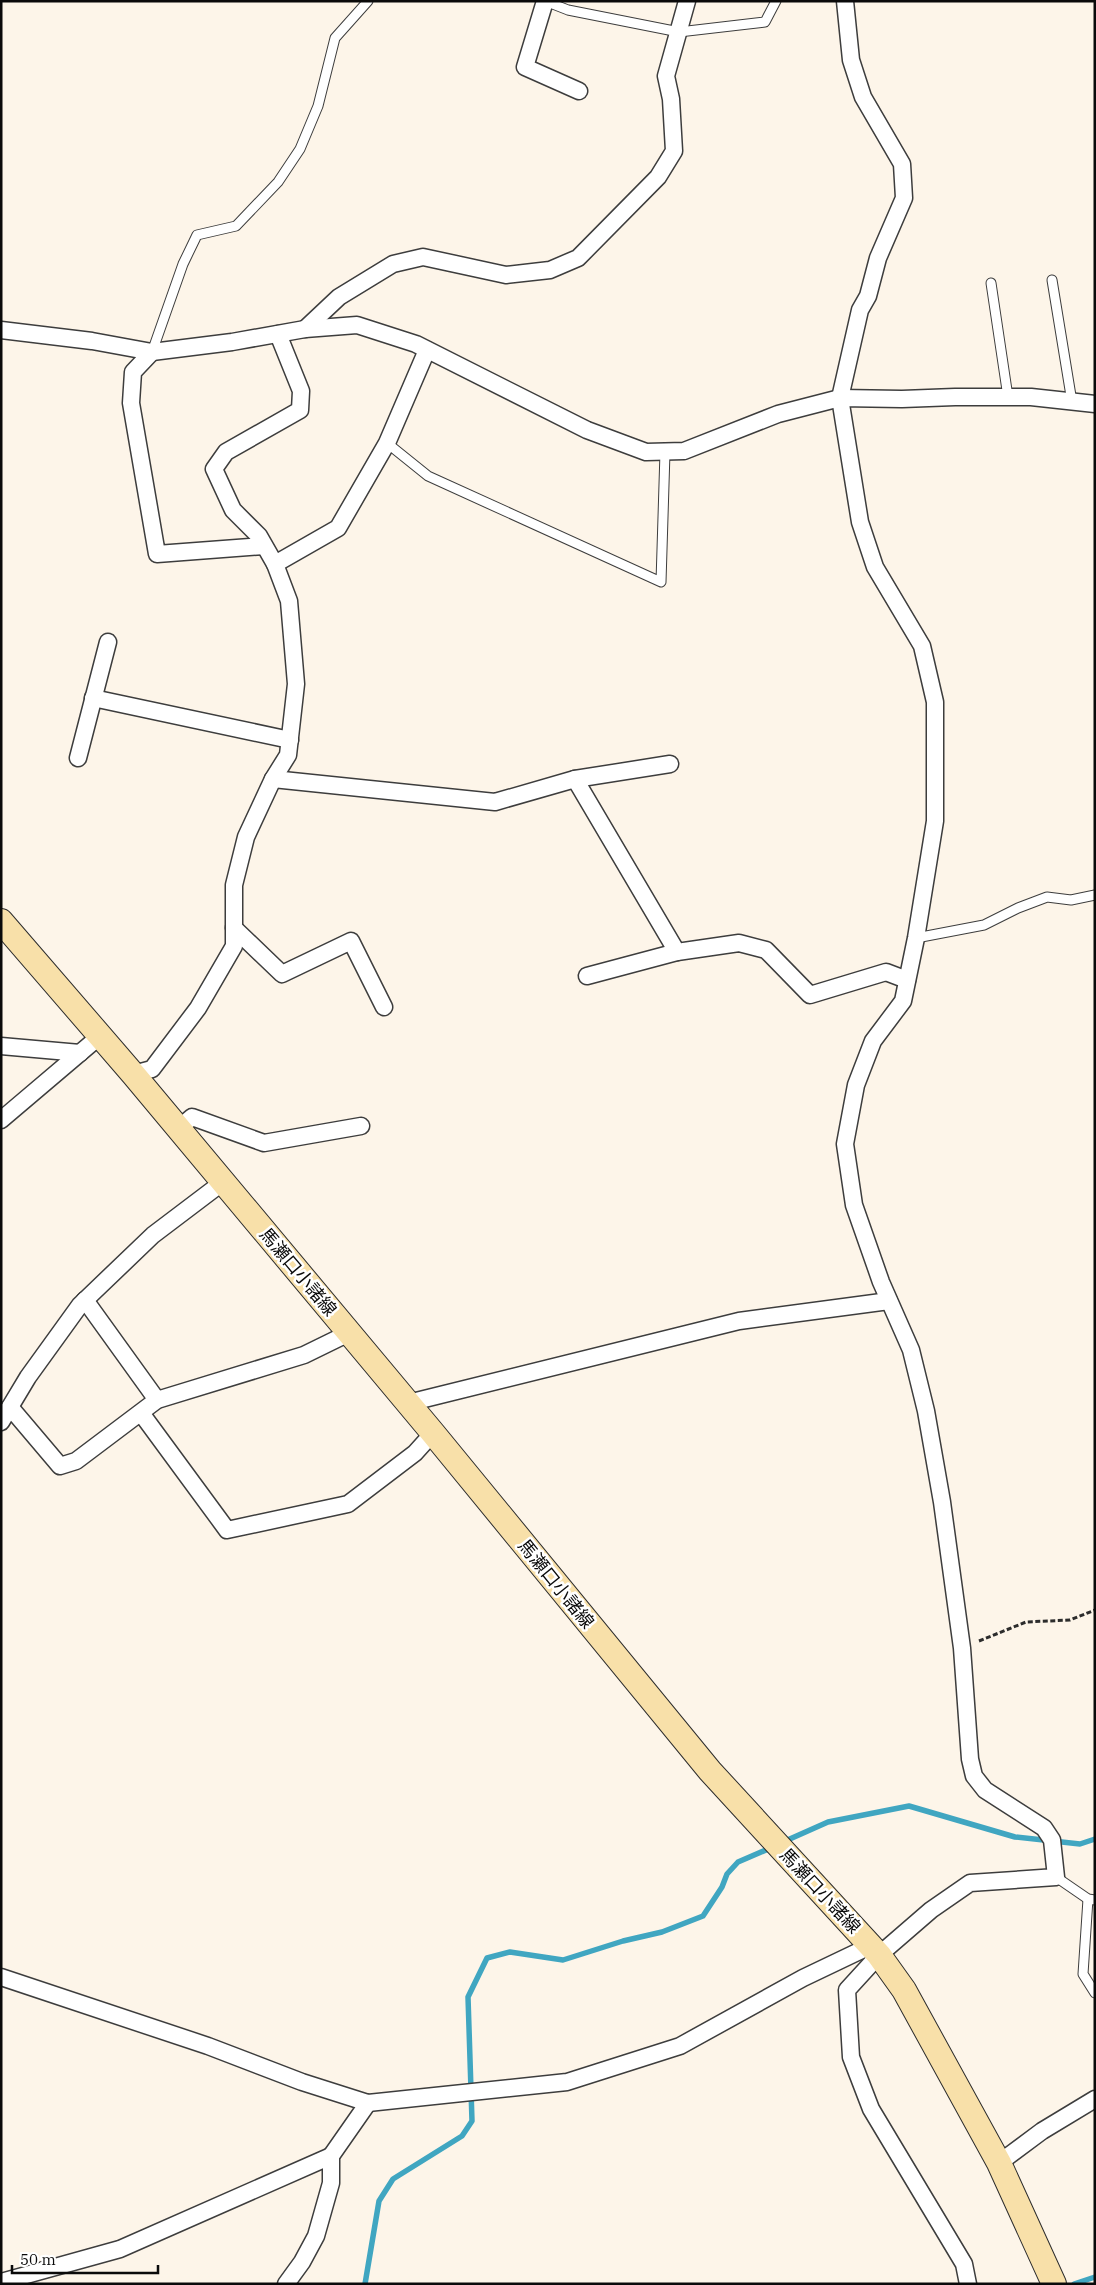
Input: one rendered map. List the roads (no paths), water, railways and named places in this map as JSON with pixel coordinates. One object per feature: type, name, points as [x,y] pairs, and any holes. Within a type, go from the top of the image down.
[{"type":"main road","name":"馬瀬口小諸線","points":[[1,920],[133,1074],[433,1433],[710,1771],[874,1951],[904,1990],[999,2163],[1054,2284]]},
{"type":"street","points":[[545,1],[525,67],[579,91]]},
{"type":"street","points":[[305,329],[339,297],[392,264],[423,257],[506,275],[550,270],[578,258],[658,177],[674,151],[671,99],[666,76],[688,1]]},
{"type":"street","points":[[1,1977],[208,2046],[302,2082],[368,2103],[567,2082],[680,2046],[803,1978],[874,1951],[970,1883],[1056,1877],[1052,1840],[1044,1828],[985,1790],[974,1776],[970,1759],[962,1648],[942,1502],[926,1411],[911,1350],[889,1301],[854,1205],[845,1144],[856,1085],[874,1041],[903,1002],[916,938],[935,821],[935,702],[922,646],[875,567],[860,522],[840,398],[860,310],[868,296],[878,258],[904,198],[902,164],[863,97],[851,60],[845,1]]},
{"type":"street","points":[[1,330],[92,341],[152,352],[232,342],[305,329],[357,325],[416,344],[588,430],[646,452],[684,451],[778,414],[840,398],[1008,397],[1095,404]]},
{"type":"street","points":[[133,1074],[152,1069],[198,1008],[234,946],[234,885],[246,837],[273,779],[288,755],[296,684],[289,601],[275,564],[259,536],[234,510],[214,469],[226,452],[300,410],[302,391],[278,334]]},
{"type":"street","points":[[275,564],[338,528],[387,443],[427,350]]},
{"type":"street","points":[[152,352],[133,372],[131,403],[157,554],[264,546]]},
{"type":"street","points":[[78,758],[108,642]]},
{"type":"street","points":[[93,698],[290,740]]},
{"type":"street","points":[[273,779],[494,802],[575,779],[670,764]]},
{"type":"street","points":[[575,779],[677,952]]},
{"type":"street","points":[[234,928],[282,974],[351,941],[384,1007]]},
{"type":"street","points":[[587,976],[677,952],[740,943],[766,950],[810,995],[886,972],[907,980]]},
{"type":"street","points":[[1,1120],[100,1036]]},
{"type":"street","points":[[1,1046],[80,1053]]},
{"type":"street","points":[[178,1128],[192,1117],[264,1143],[361,1126]]},
{"type":"street","points":[[1,1422],[28,1377],[84,1300],[153,1235],[223,1182]]},
{"type":"street","points":[[84,1300],[157,1400]]},
{"type":"street","points":[[408,1404],[739,1321],[889,1301]]},
{"type":"street","points":[[10,1407],[60,1466],[76,1462],[157,1400],[304,1355],[349,1333]]},
{"type":"street","points":[[141,1413],[227,1530],[348,1504],[415,1453],[433,1433]]},
{"type":"street","points":[[874,1951],[847,1990],[851,2057],[871,2109],[964,2264],[968,2284]]},
{"type":"street","points":[[999,2163],[1042,2130],[1095,2099]]},
{"type":"street","points":[[1,2282],[120,2249],[331,2156],[368,2103]]},
{"type":"street","points":[[286,2284],[302,2262],[316,2236],[331,2183],[331,2156]]},
{"type":"lane","points":[[152,352],[183,264],[197,235],[236,226],[278,182],[300,149],[318,106],[335,38],[368,1]]},
{"type":"lane","points":[[545,1],[568,10],[679,32],[765,22],[776,1]]},
{"type":"lane","points":[[1052,280],[1072,402]]},
{"type":"lane","points":[[991,283],[1008,397]]},
{"type":"lane","points":[[387,443],[428,476],[661,582],[665,452]]},
{"type":"lane","points":[[916,938],[984,925],[1018,908],[1047,897],[1071,900],[1095,895]]},
{"type":"lane","points":[[1056,1877],[1091,1900],[1083,1974],[1095,1993]]},
{"type":"waterway","points":[[783,1842],[828,1822],[909,1806],[1015,1837],[1080,1844],[1095,1839]]},
{"type":"waterway","points":[[365,2284],[379,2201],[393,2179],[462,2136],[472,2121],[468,1997],[487,1958],[510,1952],[563,1960],[623,1941],[662,1932],[703,1916],[722,1887],[727,1874],[738,1862],[773,1847]]},
{"type":"waterway","points":[[1074,2284],[1095,2277]]}]
